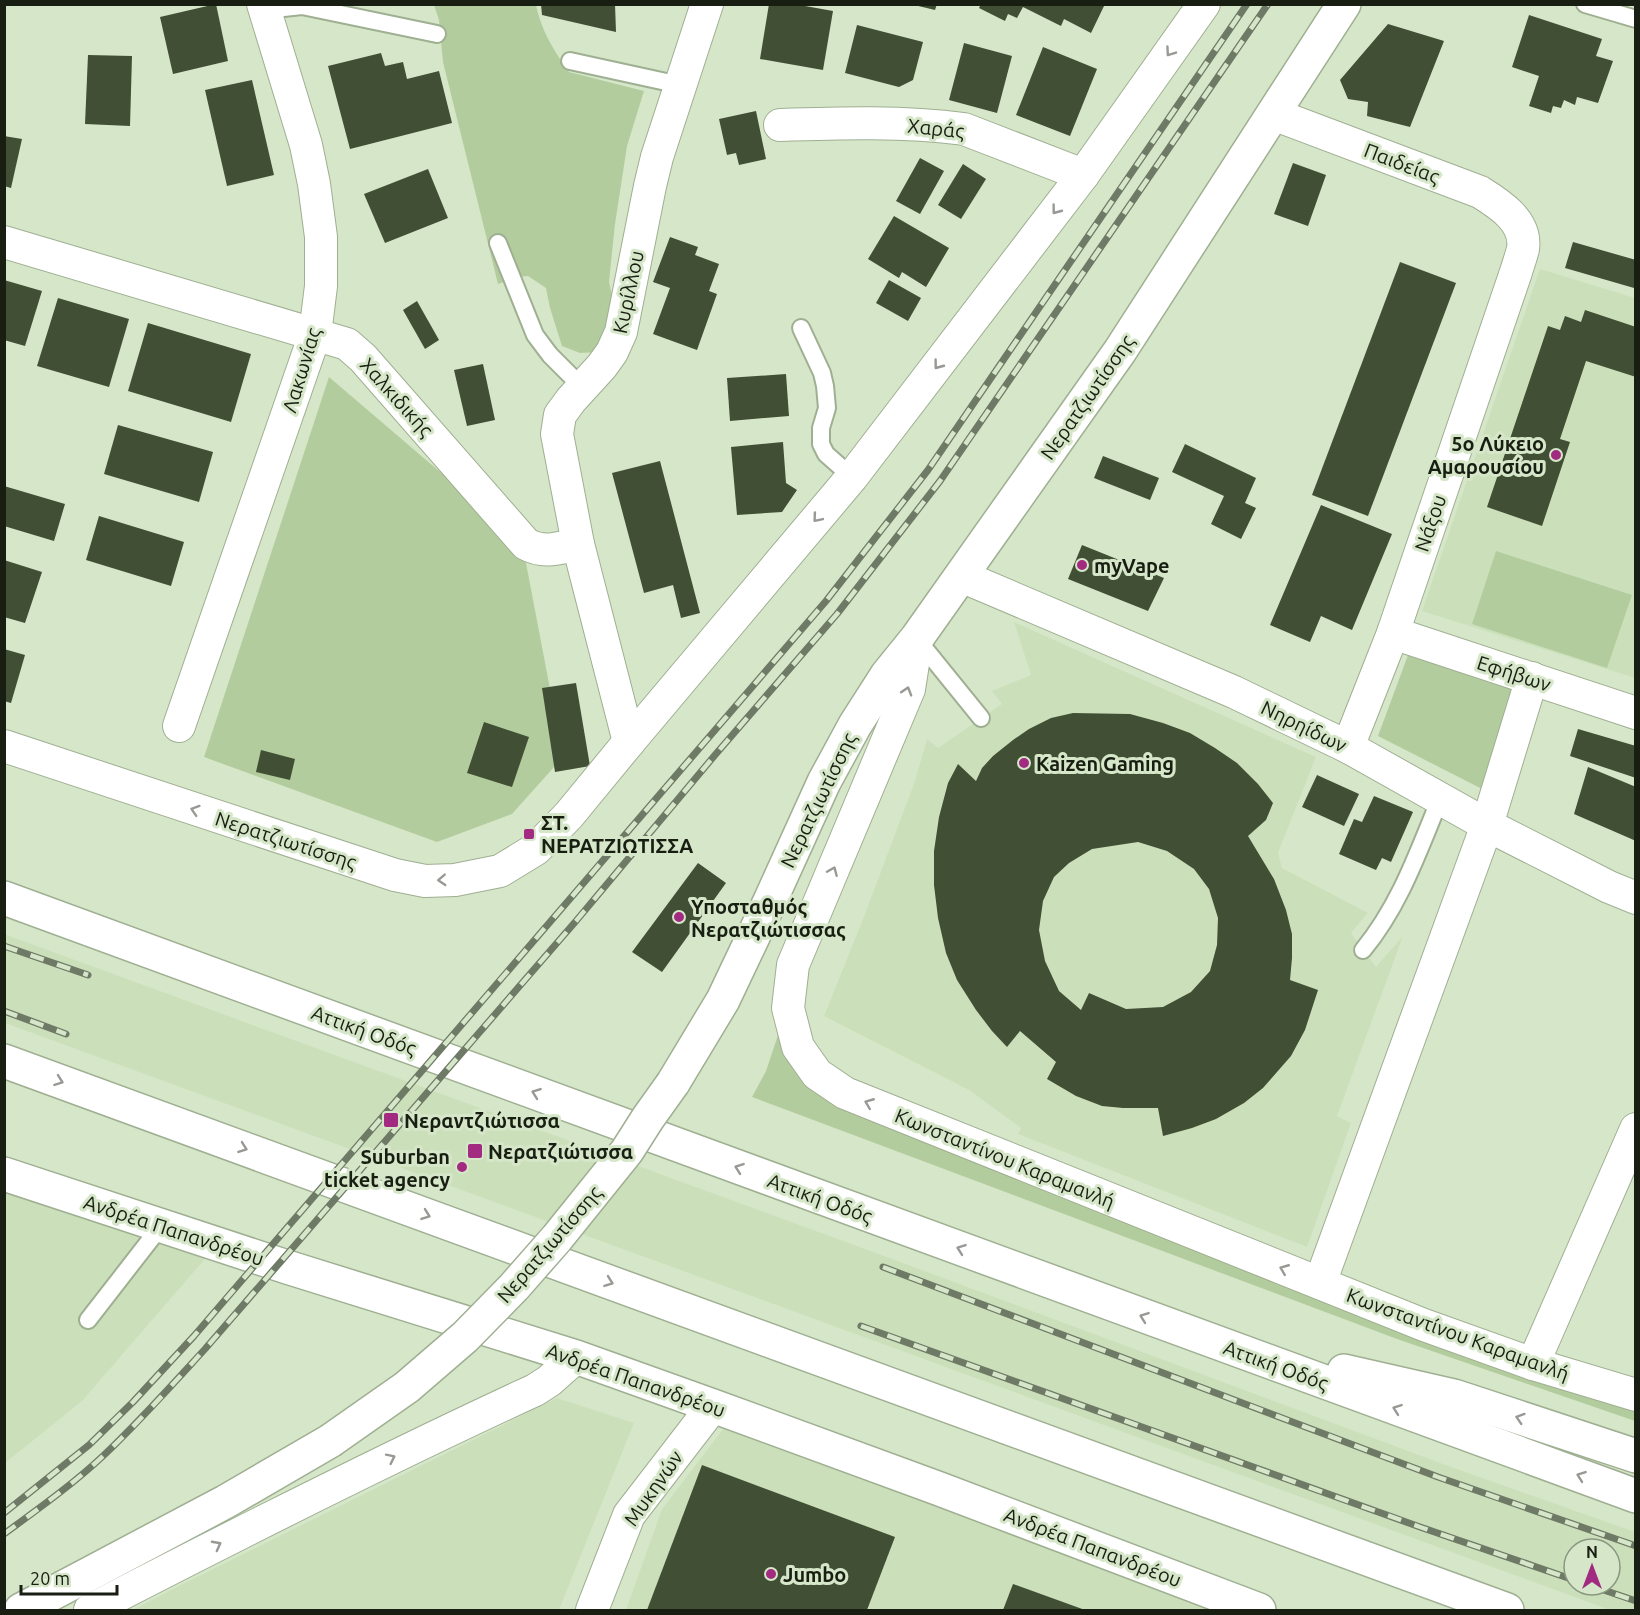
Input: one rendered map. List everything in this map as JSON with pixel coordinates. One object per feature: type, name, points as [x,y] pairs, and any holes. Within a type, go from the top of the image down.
[{"type":"main road","name":"Νερατζιωτίσσης","points":[[21,1611],[225,1502],[330,1441],[407,1387],[465,1337],[514,1287],[557,1238],[620,1159],[673,1083],[723,1000],[771,901],[824,782],[855,725],[887,675],[917,638],[1120,351],[1344,4]]},
{"type":"main road","name":"Αττική Οδός","points":[[4,898],[1635,1496]]},
{"type":"main road","points":[[4,1061],[1507,1611]]},
{"type":"main road","name":"Ανδρέα Παπανδρέου","points":[[4,1174],[576,1358],[1038,1526],[1214,1603],[1259,1611]]},
{"type":"main road","points":[[1199,1337],[1454,1396],[1635,1456]]},
{"type":"street","name":"Κυρίλλου","points":[[629,742],[578,544],[557,434],[560,415],[602,366],[612,352],[621,332],[657,158],[707,4]]},
{"type":"street","name":"Νερατζιωτίσσης","points":[[4,746],[395,875],[425,881],[455,879],[500,871],[537,849],[569,815],[852,477],[1083,176],[1204,4]]},
{"type":"street","name":"Λακωνίας","points":[[179,726],[315,334],[321,276],[321,237],[314,184],[306,145],[264,7]]},
{"type":"street","name":"Παιδείας","points":[[1273,114],[1480,192],[1502,205],[1521,228]]},
{"type":"street","name":"Χαράς","points":[[780,125],[858,123],[944,126],[964,129],[1083,176]]},
{"type":"street","name":"Νάξου","points":[[1348,747],[1393,633],[1516,272],[1523,248],[1521,228]]},
{"type":"street","name":"Χαλκιδικής","points":[[4,242],[347,344],[363,358],[526,544],[536,549],[548,550],[578,544]]},
{"type":"street","name":"Νηρηίδων","points":[[961,576],[1234,692],[1348,747],[1487,825],[1635,898]]},
{"type":"street","name":"Εφήβων","points":[[1393,633],[1635,713]]},
{"type":"street","name":"Κωνσταντίνου Καραμανλή","points":[[917,638],[909,689],[793,965],[788,1008],[798,1047],[817,1074],[845,1093],[1424,1325],[1533,1364],[1635,1395]]},
{"type":"street","points":[[1320,1283],[1487,825],[1532,678]]},
{"type":"street","points":[[1533,1364],[1635,1129]]},
{"type":"street","points":[[90,1611],[248,1528],[535,1390],[556,1376],[576,1358]]},
{"type":"street","name":"Μυκηνών","points":[[592,1611],[629,1515],[713,1406]]},
{"type":"lane","points":[[1585,4],[1635,19]]},
{"type":"lane","points":[[264,7],[302,6],[437,34]]},
{"type":"lane","points":[[570,61],[680,86]]},
{"type":"lane","points":[[498,243],[535,335],[550,355],[582,387]]},
{"type":"lane","points":[[801,328],[822,373],[825,386],[827,408],[821,428],[821,444],[826,454],[852,477]]},
{"type":"lane","points":[[917,638],[981,718]]},
{"type":"lane","points":[[1363,950],[1379,930],[1402,891],[1440,798]]},
{"type":"lane","points":[[88,1320],[161,1226]]},
{"type":"shaded area","points":[[434,5],[536,5],[549,40],[569,72],[644,91],[627,146],[615,224],[609,282],[616,314],[598,352],[580,353],[562,346],[546,288],[528,276],[517,277],[498,284],[443,62],[439,20]]},
{"type":"shaded area","name":"5ο Λύκειο Αμαρουσίου","points":[[1540,269],[1635,298],[1635,678],[1422,611]]},
{"type":"shaded area","points":[[329,377],[522,542],[563,757],[512,814],[437,842],[204,757]]},
{"type":"shaded area","points":[[1496,551],[1632,595],[1607,668],[1472,624]]},
{"type":"shaded area","points":[[1014,622],[1316,757],[1278,853],[1282,868],[1368,913],[1351,933],[1376,967],[1403,936],[1337,1116],[1351,1123],[1307,1247],[1018,1134],[1021,1128],[969,1090],[824,1016],[915,781],[927,739],[938,748],[1002,704],[992,691],[1031,675]]},
{"type":"shaded area","points":[[1411,647],[1521,689],[1490,793],[1378,736]]},
{"type":"shaded area","points":[[4,934],[887,1257],[1443,1464],[1635,1532],[1635,1610],[1610,1610],[1574,1597],[1622,1597],[1622,1537],[1562,1537],[1562,1592],[5,1023]]},
{"type":"shaded area","points":[[783,1020],[801,1067],[1635,1401],[1635,1421],[1397,1339],[752,1097],[766,1071]]},
{"type":"shaded area","points":[[5,1189],[210,1253],[82,1401],[5,1463]]},
{"type":"shaded area","points":[[557,1398],[634,1423],[559,1610],[133,1610],[173,1589]]},
{"type":"shaded area","points":[[727,1424],[1224,1610],[626,1610],[662,1509]]},
{"type":"building","points":[[216,4],[228,61],[173,74],[160,17]]},
{"type":"building","points":[[541,4],[615,4],[616,32],[542,15]]},
{"type":"building","points":[[769,4],[794,4],[833,11],[823,70],[760,59]]},
{"type":"building","points":[[910,4],[937,4],[935,10]]},
{"type":"building","points":[[981,4],[1105,4],[1091,33],[1064,19],[1061,26],[1023,7],[1017,18],[1008,14],[1005,21],[979,8]]},
{"type":"building","points":[[1529,15],[1602,39],[1596,56],[1613,61],[1598,103],[1577,97],[1575,105],[1564,100],[1561,108],[1553,106],[1551,113],[1529,106],[1539,76],[1512,67]]},
{"type":"building","points":[[1388,24],[1444,41],[1410,127],[1367,116],[1368,102],[1348,99],[1340,80]]},
{"type":"building","points":[[857,25],[923,42],[913,80],[899,87],[845,73]]},
{"type":"building","points":[[964,43],[1012,56],[997,113],[949,100]]},
{"type":"building","points":[[1043,47],[1097,69],[1070,136],[1016,115]]},
{"type":"building","points":[[381,53],[385,66],[403,62],[407,79],[439,71],[452,123],[350,149],[328,66]]},
{"type":"building","points":[[88,55],[132,56],[130,126],[85,124]]},
{"type":"building","points":[[252,80],[274,175],[227,186],[205,90]]},
{"type":"building","points":[[756,111],[766,159],[739,165],[736,153],[727,155],[719,119]]},
{"type":"building","points":[[4,136],[22,139],[11,188],[4,186]]},
{"type":"building","points":[[920,158],[944,171],[920,214],[896,201]]},
{"type":"building","points":[[1293,163],[1326,175],[1308,226],[1274,214]]},
{"type":"building","points":[[963,164],[986,179],[961,219],[938,205]]},
{"type":"building","points":[[428,169],[448,218],[385,243],[364,194]]},
{"type":"building","points":[[894,216],[949,248],[926,287],[902,272],[899,278],[868,259]]},
{"type":"building","points":[[670,237],[698,247],[695,255],[719,264],[709,291],[717,294],[697,350],[653,334],[670,288],[653,282]]},
{"type":"building","points":[[1573,242],[1636,260],[1634,288],[1565,268]]},
{"type":"building","points":[[1400,262],[1456,283],[1368,516],[1312,495]]},
{"type":"building","points":[[4,280],[42,291],[25,346],[4,340]]},
{"type":"building","points":[[889,280],[921,298],[908,321],[876,303]]},
{"type":"building","points":[[58,298],[129,319],[109,387],[37,366]]},
{"type":"building","points":[[417,301],[439,340],[425,349],[403,310]]},
{"type":"building","points":[[1585,310],[1636,327],[1636,377],[1586,361],[1560,439],[1570,442],[1542,526],[1487,507],[1548,326],[1560,330],[1565,316],[1581,322]]},
{"type":"building","points":[[148,323],[251,354],[231,422],[128,391]]},
{"type":"building","points":[[483,364],[495,420],[467,426],[454,370]]},
{"type":"building","points":[[786,374],[789,416],[730,421],[727,378]]},
{"type":"building","points":[[118,425],[213,452],[199,502],[104,474]]},
{"type":"building","points":[[783,442],[786,483],[797,490],[782,512],[737,515],[731,447]]},
{"type":"building","points":[[1185,444],[1256,478],[1245,503],[1256,508],[1241,539],[1211,524],[1224,496],[1172,472]]},
{"type":"building","points":[[1103,456],[1159,478],[1150,500],[1094,478]]},
{"type":"building","points":[[660,461],[700,613],[681,618],[673,585],[644,593],[612,473]]},
{"type":"building","points":[[4,486],[65,504],[54,541],[4,526]]},
{"type":"building","points":[[1321,505],[1392,534],[1352,630],[1321,616],[1310,642],[1270,625]]},
{"type":"building","points":[[99,516],[184,542],[171,586],[86,560]]},
{"type":"building","points":[[1082,545],[1164,578],[1148,611],[1068,579]]},
{"type":"building","points":[[4,560],[42,572],[25,623],[4,617]]},
{"type":"building","points":[[4,649],[25,655],[11,703],[4,701]]},
{"type":"building","points":[[576,683],[590,766],[555,772],[542,688]]},
{"type":"building","points":[[1073,713],[1130,714],[1190,733],[1237,763],[1273,803],[1266,820],[1248,836],[1274,879],[1286,910],[1292,934],[1290,980],[1318,990],[1305,1030],[1291,1056],[1263,1088],[1244,1103],[1216,1119],[1163,1136],[1158,1108],[1102,1106],[1076,1096],[1047,1079],[1056,1062],[1020,1031],[1007,1047],[976,1010],[957,980],[946,953],[934,885],[934,851],[939,817],[948,783],[958,764],[976,781],[982,768],[993,756],[1029,729],[1051,718]],"holes":[[[1138,842],[1167,851],[1194,869],[1209,889],[1218,918],[1217,945],[1210,971],[1191,992],[1163,1007],[1126,1009],[1089,993],[1081,1010],[1059,991],[1045,961],[1039,930],[1043,901],[1054,877],[1069,863],[1092,849]]]},
{"type":"building","points":[[484,722],[529,737],[512,787],[467,773]]},
{"type":"building","points":[[1578,729],[1636,746],[1636,778],[1570,756]]},
{"type":"building","points":[[261,750],[295,759],[290,780],[256,772]]},
{"type":"building","points":[[1588,767],[1636,787],[1636,841],[1574,814]]},
{"type":"building","points":[[1317,775],[1359,794],[1344,826],[1302,807]]},
{"type":"building","points":[[1374,796],[1413,812],[1391,862],[1382,858],[1376,870],[1339,854],[1354,819],[1362,822]]},
{"type":"building","name":"Υποσταθμός Νερατζιώτισσας","points":[[698,863],[726,883],[662,972],[632,952]]},
{"type":"building","name":"Jumbo","points":[[702,1465],[895,1537],[867,1610],[647,1610]]},
{"type":"building","points":[[1013,1584],[1085,1610],[1003,1610]]},
{"type":"railway","points":[[4,1513],[89,1445],[133,1402],[194,1336],[826,601],[928,470],[1247,4]]},
{"type":"railway","points":[[4,1534],[67,1487],[103,1456],[205,1349],[576,921],[837,614],[940,481],[1268,4]]},
{"type":"railway","points":[[4,946],[88,975]]},
{"type":"railway","points":[[4,1011],[66,1034]]},
{"type":"railway","points":[[883,1267],[1438,1477],[1636,1546]]},
{"type":"railway","points":[[861,1326],[1562,1576]]},
{"type":"railway","points":[[1622,1596],[1636,1601]]},
{"type":"place","name":"5ο Λύκειο Αμαρουσίου","points":[[1556,455]]},
{"type":"place","name":"myVape","points":[[1082,565]]},
{"type":"place","name":"Kaizen Gaming","points":[[1024,763]]},
{"type":"place","name":"ΣΤ. ΝΕΡΑΤΖΙΩΤΙΣΣΑ","points":[[529,834]]},
{"type":"place","name":"Υποσταθμός Νερατζιώτισσας","points":[[679,917]]},
{"type":"place","name":"Νεραντζιώτισσα","points":[[391,1120]]},
{"type":"place","name":"Νερατζιώτισσα","points":[[475,1151]]},
{"type":"place","name":"Suburban ticket agency","points":[[462,1167]]},
{"type":"place","name":"Jumbo","points":[[771,1574]]}]
